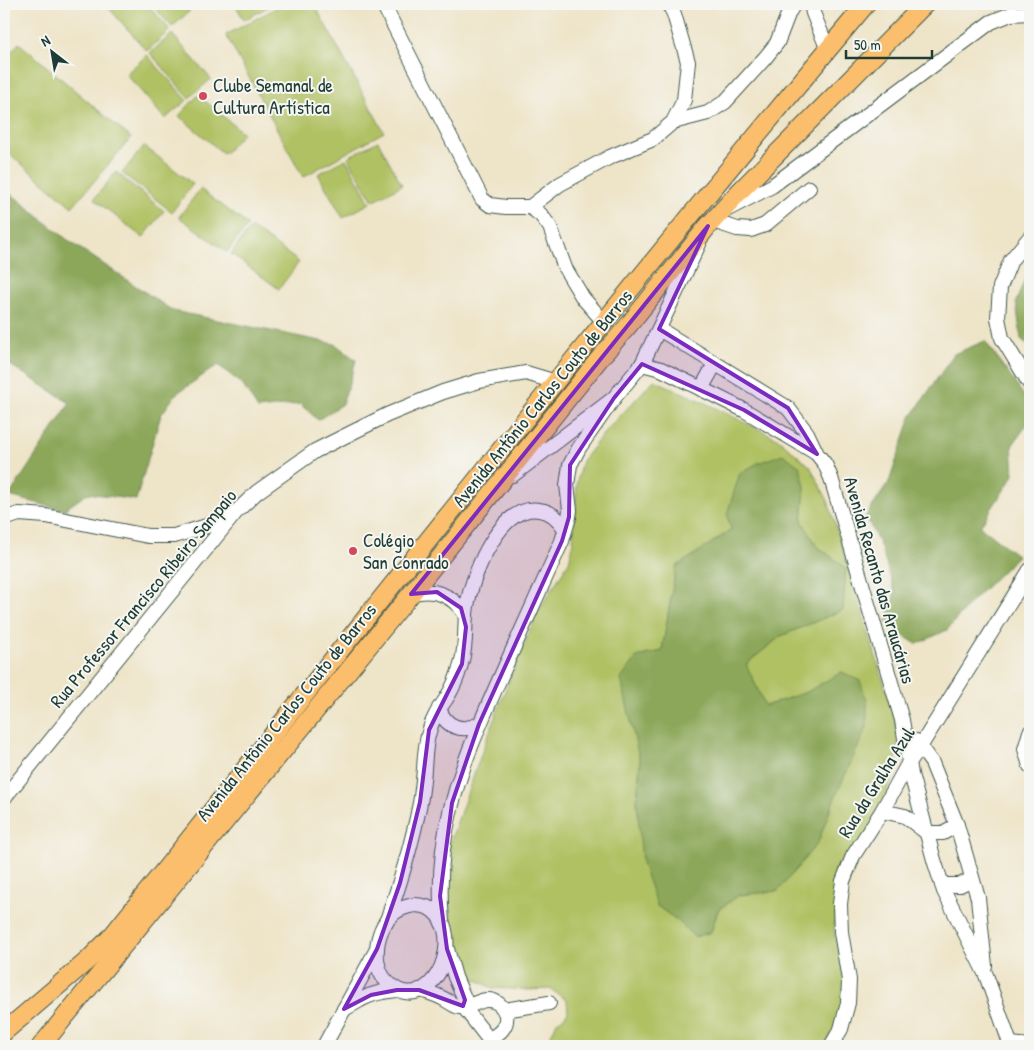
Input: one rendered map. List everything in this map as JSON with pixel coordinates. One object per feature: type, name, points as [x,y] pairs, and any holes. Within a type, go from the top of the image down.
[{"type":"main road","name":"Avenida Antônio Carlos Couto de Barros","points":[[4,1032],[87,962],[111,937],[604,322],[866,4]]},
{"type":"main road","name":"Avenida Antônio Carlos Couto de Barros","points":[[41,1046],[411,594],[713,220],[925,4]]},
{"type":"street","points":[[383,4],[482,199],[490,205],[530,207],[541,215],[550,227],[565,268],[583,298],[604,322]]},
{"type":"street","points":[[530,207],[560,184],[610,157],[653,139],[673,122],[684,100],[688,62],[674,14],[669,4]]},
{"type":"street","points":[[673,122],[708,113],[724,102],[777,43],[794,4]]},
{"type":"street","points":[[811,4],[828,50]]},
{"type":"street","points":[[344,1009],[362,999],[381,992],[419,990],[429,984],[438,974],[444,962],[446,935],[442,923],[441,874],[446,827],[452,803],[479,724],[568,524],[570,510],[567,485],[570,465],[578,448],[614,398],[642,364],[713,220],[772,186],[991,22],[1011,14],[1030,13]]},
{"type":"street","points":[[713,220],[738,229],[751,230],[765,225],[809,188]]},
{"type":"street","points":[[1030,237],[1011,260],[1000,287],[998,318],[1002,338],[1030,384]]},
{"type":"street","name":"Avenida Recanto das Araucárias","points":[[658,329],[788,408],[807,433],[817,454],[825,464],[831,478],[902,720],[911,774],[934,860],[944,891],[986,975]]},
{"type":"street","points":[[1015,360],[1030,370]]},
{"type":"street","name":"Avenida Recanto das Araucárias","points":[[642,364],[661,369],[744,410],[817,454]]},
{"type":"street","points":[[701,389],[715,364]]},
{"type":"street","name":"Rua Professor Francisco Ribeiro Sampaio","points":[[4,798],[236,512],[257,492],[315,451],[387,415],[433,396],[479,381],[526,373],[556,382]]},
{"type":"street","points":[[493,491],[535,456],[614,398]]},
{"type":"street","points":[[398,990],[388,984],[382,974],[378,962],[377,949],[380,935],[386,923],[408,856],[420,802],[426,743],[431,725],[452,687],[462,664],[466,639],[465,614],[472,585],[483,557],[499,532],[515,515],[527,510],[541,510],[553,515],[565,529]]},
{"type":"street","points":[[4,519],[19,514],[46,516],[148,536],[174,536],[207,526],[236,512]]},
{"type":"street","name":"Rua da Gralha Azul","points":[[834,1042],[841,1029],[848,1003],[849,980],[841,932],[840,904],[843,881],[853,856],[1030,570]]},
{"type":"street","points":[[411,594],[430,591],[444,594],[456,602],[465,614]]},
{"type":"street","points":[[439,708],[444,718],[452,726],[463,729],[479,724]]},
{"type":"street","name":"Avenida Recanto das Araucárias","points":[[902,720],[932,763],[957,825],[978,898],[986,975]]},
{"type":"street","points":[[1030,732],[1025,749],[1030,766]]},
{"type":"street","points":[[882,811],[904,816],[927,834],[943,833],[957,825]]},
{"type":"street","points":[[942,885],[960,885],[972,879]]},
{"type":"street","points":[[386,923],[394,913],[405,907],[416,905],[426,907],[435,913],[442,923]]},
{"type":"street","points":[[324,1046],[377,949]]},
{"type":"street","points":[[446,949],[465,1000],[463,1006]]},
{"type":"street","points":[[986,975],[1010,1045],[1030,1046]]},
{"type":"street","points":[[419,990],[439,996],[458,1007],[486,1000],[496,1002],[504,1010],[506,1019],[503,1028],[492,1043],[463,1006]]},
{"type":"street","points":[[504,1010],[549,1003]]},
{"type":"highlighted area","points":[[708,226],[659,329],[788,408],[817,454],[744,410],[642,364],[614,398],[570,465],[569,517],[562,541],[479,724],[452,803],[440,896],[447,949],[465,1000],[463,1006],[419,990],[397,990],[371,995],[344,1009],[377,949],[400,883],[420,802],[429,730],[462,664],[466,627],[461,608],[437,592],[411,594]]},
{"type":"green space","points":[[107,4],[147,4],[170,30],[147,51]]},
{"type":"green space","points":[[151,4],[189,4],[193,8],[172,27]]},
{"type":"green space","points":[[235,4],[266,4],[268,7],[244,20]]},
{"type":"green space","points":[[283,4],[314,4],[384,132],[303,177],[226,35]]},
{"type":"green space","points":[[172,34],[211,79],[189,98],[150,53]]},
{"type":"green space","points":[[19,43],[131,138],[72,207],[4,149],[4,60]]},
{"type":"green space","points":[[147,55],[187,100],[165,119],[126,74]]},
{"type":"green space","points":[[198,95],[243,133],[224,154],[179,116]]},
{"type":"green space","points":[[378,141],[402,185],[373,201],[348,157]]},
{"type":"green space","points":[[144,146],[193,184],[172,212],[122,173]]},
{"type":"green space","points":[[346,159],[370,203],[343,218],[318,174]]},
{"type":"green space","points":[[116,172],[164,211],[143,238],[94,199]]},
{"type":"green space","points":[[4,188],[69,241],[173,311],[335,344],[356,360],[342,404],[318,420],[300,404],[258,409],[242,384],[218,365],[176,394],[161,415],[136,500],[88,493],[64,510],[9,496],[70,403],[4,361]]},
{"type":"green space","points":[[200,189],[248,225],[227,252],[179,217]]},
{"type":"green space","points":[[251,227],[299,262],[279,289],[231,254]]},
{"type":"green space","points":[[1030,266],[1030,347],[1021,339],[1016,302]]},
{"type":"green space","points":[[985,341],[1030,404],[1030,420],[1012,446],[1014,475],[980,526],[1018,556],[970,603],[947,630],[917,644],[900,634],[887,622],[895,592],[881,548],[866,516],[889,482],[911,417],[954,354]]},
{"type":"green space","points":[[654,380],[777,438],[810,466],[828,501],[895,719],[898,743],[896,762],[887,792],[834,918],[835,937],[845,979],[843,1010],[824,1046],[546,1046],[557,1022],[568,1012],[567,1000],[550,989],[492,988],[473,978],[462,960],[451,919],[448,895],[450,842],[505,691],[537,613],[569,562],[573,542],[577,481],[582,461],[604,433]],"holes":[[[800,467],[805,487],[802,521],[817,546],[845,568],[843,610],[781,636],[746,664],[765,706],[807,692],[842,672],[833,802],[818,842],[778,891],[739,895],[718,910],[711,932],[694,937],[677,920],[657,906],[637,802],[640,762],[637,657],[662,651],[676,567],[731,530]]]},
{"type":"green space","points":[[783,454],[800,467],[805,487],[802,521],[817,546],[846,568],[843,610],[781,636],[746,664],[765,706],[807,692],[842,672],[860,681],[867,701],[867,727],[833,802],[818,842],[778,891],[739,895],[718,910],[711,932],[694,937],[677,920],[657,906],[642,863],[637,802],[640,762],[621,679],[637,657],[662,651],[676,567],[731,530],[727,514],[740,473],[758,463]]},
{"type":"place","name":"Clube Semanal de Cultura Artística","points":[[203,96]]},
{"type":"place","name":"Colégio San Conrado","points":[[353,551]]}]
